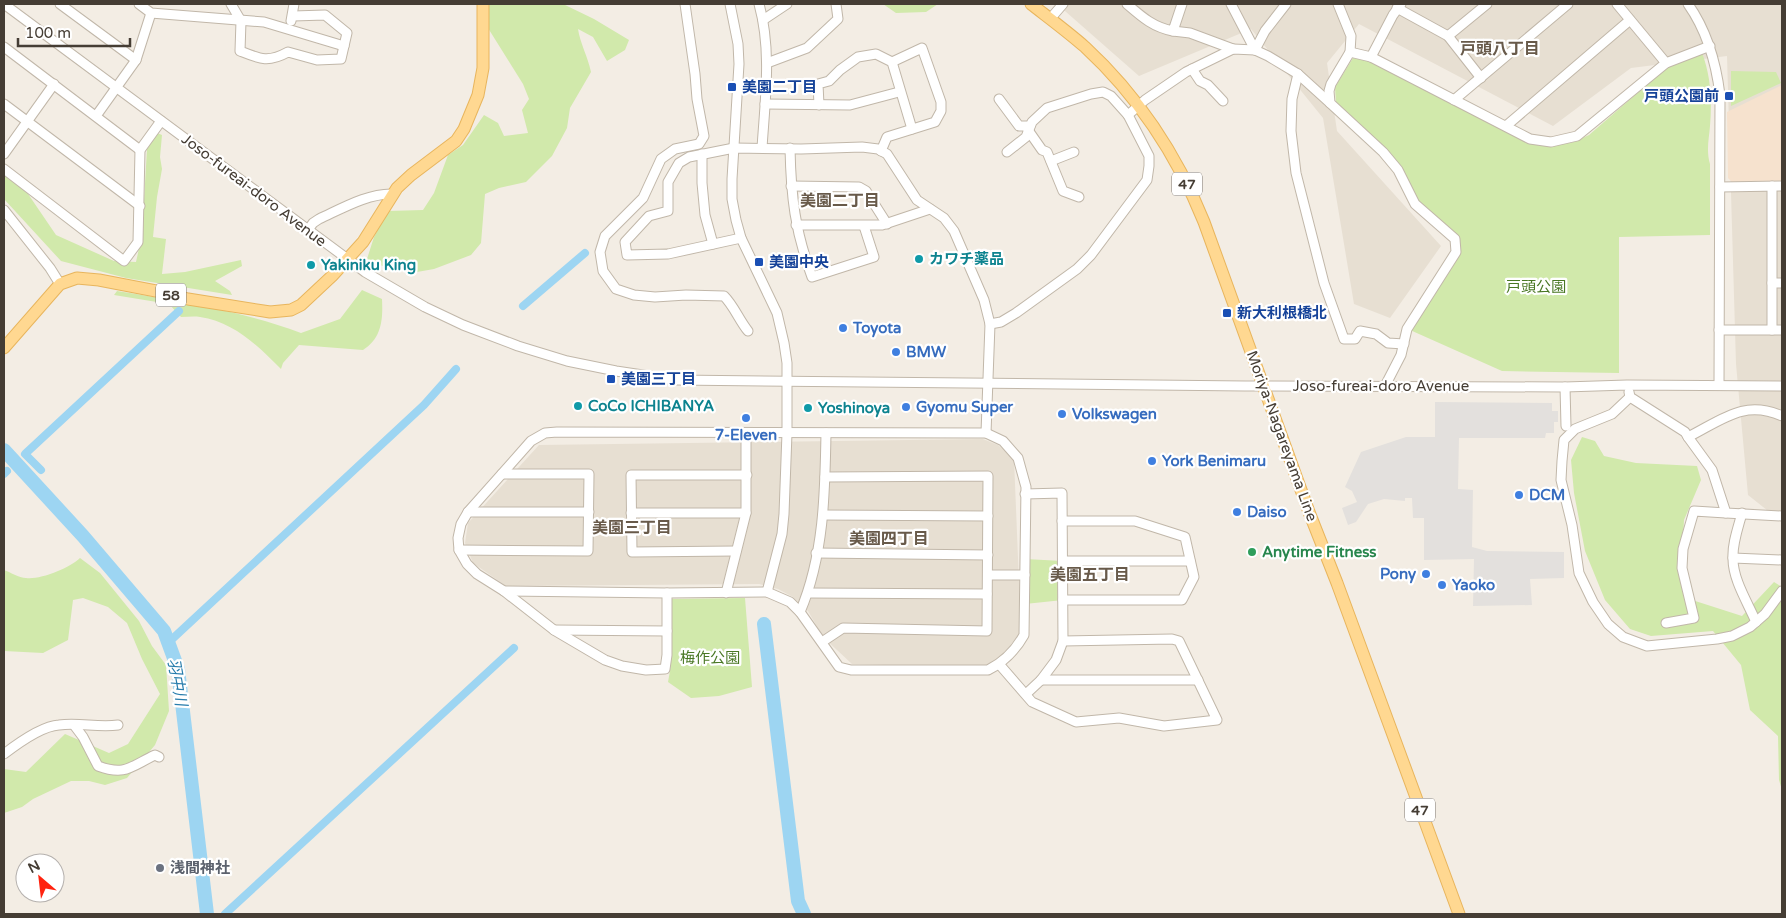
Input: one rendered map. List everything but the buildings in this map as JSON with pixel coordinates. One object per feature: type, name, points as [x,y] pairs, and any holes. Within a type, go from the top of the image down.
[{"type":"main road","name":"58","points":[[60,284],[77,278],[99,280],[188,299],[279,312],[291,310],[301,305],[347,260],[362,242],[396,188],[456,140],[464,129],[478,95],[483,68],[482,4]]},
{"type":"main road","name":"Moriya-Nagareyama Line","points":[[1031,4],[1096,58],[1139,105],[1163,139],[1194,197],[1309,512],[1460,914]]},
{"type":"main road","points":[[4,348],[60,284]]},
{"type":"street","name":"Joso-fureai-doro Avenue","points":[[4,4],[347,260],[404,295],[463,325],[518,346],[567,361],[676,380],[1264,386],[1782,386]]},
{"type":"street","points":[[60,4],[136,60]]},
{"type":"street","points":[[139,4],[151,13],[264,22],[344,46]]},
{"type":"street","points":[[231,4],[241,21],[240,52],[260,60],[275,59],[288,52],[316,60],[341,59],[346,33],[325,15],[293,16]]},
{"type":"street","points":[[288,28],[293,16],[294,4]]},
{"type":"street","points":[[685,4],[697,99],[704,136],[699,144],[675,148],[661,159],[643,198],[605,236],[600,252],[603,271],[616,289],[634,295],[655,297],[686,295],[724,296],[732,304],[738,319],[748,331]]},
{"type":"street","points":[[730,4],[740,64],[732,199],[742,238],[777,313],[784,343],[787,381],[787,433],[782,534],[767,592]]},
{"type":"street","points":[[759,4],[764,20],[768,63],[762,148]]},
{"type":"street","points":[[764,20],[787,4]]},
{"type":"street","points":[[768,63],[807,48],[838,19],[836,4]]},
{"type":"street","points":[[1050,19],[1063,4]]},
{"type":"street","points":[[1127,4],[1160,29],[1190,33],[1233,50],[1255,50],[1298,74],[1383,152],[1398,170],[1409,196],[1415,204],[1456,239],[1456,252],[1407,329],[1401,355],[1385,386]]},
{"type":"street","points":[[1173,31],[1182,4]]},
{"type":"street","points":[[1231,4],[1255,50]]},
{"type":"street","points":[[1255,50],[1265,31],[1286,4]]},
{"type":"street","points":[[1330,103],[1329,91],[1331,84],[1350,52],[1351,36],[1338,4]]},
{"type":"street","points":[[1448,36],[1487,4]]},
{"type":"street","points":[[1454,100],[1568,4]]},
{"type":"street","points":[[1617,4],[1666,63]]},
{"type":"street","points":[[1688,4],[1698,19],[1710,46],[1718,76],[1720,95],[1720,330],[1718,385]]},
{"type":"street","points":[[1371,57],[1399,6],[1448,36],[1481,78]]},
{"type":"street","points":[[96,116],[136,60],[151,13]]},
{"type":"street","points":[[1506,126],[1630,20]]},
{"type":"street","points":[[1350,52],[1371,57],[1530,139],[1551,142],[1577,136],[1666,63],[1710,46]]},
{"type":"street","points":[[4,47],[140,150]]},
{"type":"street","points":[[881,151],[887,137],[935,122],[941,111],[941,102],[922,48],[892,62]]},
{"type":"street","points":[[1128,115],[1139,105],[1192,69],[1233,50]]},
{"type":"street","points":[[819,105],[818,84],[829,81],[858,57],[876,54],[892,62],[912,130]]},
{"type":"street","points":[[1192,69],[1200,81],[1208,85],[1223,101]]},
{"type":"street","points":[[1298,74],[1292,99],[1291,131],[1296,173],[1324,283],[1344,339],[1354,339],[1360,331],[1376,334],[1388,343],[1404,344]]},
{"type":"street","points":[[4,154],[54,84]]},
{"type":"street","points":[[765,104],[850,105],[900,92]]},
{"type":"street","points":[[990,324],[1001,322],[1016,313],[1077,269],[1091,255],[1146,180],[1149,166],[1149,156],[1128,115],[1112,96],[1103,92],[1046,108],[1029,128],[1026,136],[1008,152]]},
{"type":"street","points":[[999,100],[1018,126],[1029,128],[1042,150],[1047,152],[1063,191],[1079,197]]},
{"type":"street","points":[[4,104],[140,206]]},
{"type":"street","points":[[4,169],[124,261],[138,242],[140,150],[161,121]]},
{"type":"street","points":[[742,238],[668,254],[627,255],[625,242],[649,216],[668,211],[668,182],[679,163],[689,157],[734,148],[862,147],[878,149],[887,154],[917,200],[944,218],[954,231],[984,300],[990,324],[986,433]]},
{"type":"street","points":[[790,148],[791,186],[796,225],[812,277],[874,257],[864,226]]},
{"type":"street","points":[[1051,161],[1074,152]]},
{"type":"street","points":[[702,154],[705,215],[713,244]]},
{"type":"street","points":[[791,186],[859,187],[866,191],[886,224]]},
{"type":"street","points":[[1772,186],[1772,330]]},
{"type":"street","points":[[1720,187],[1782,186]]},
{"type":"street","points":[[308,230],[313,223],[327,215],[368,198],[393,194]]},
{"type":"street","points":[[796,225],[864,226],[886,224],[930,209]]},
{"type":"street","points":[[4,210],[50,268],[60,284]]},
{"type":"street","points":[[1772,233],[1782,233]]},
{"type":"street","points":[[1772,283],[1782,283]]},
{"type":"street","points":[[1720,330],[1782,330]]},
{"type":"street","points":[[1627,385],[1630,397],[1684,432],[1688,437],[1712,470],[1726,513]]},
{"type":"street","points":[[1565,387],[1566,426]]},
{"type":"street","points":[[1630,397],[1612,414],[1576,429],[1564,440],[1560,480],[1572,525],[1579,574],[1593,602],[1608,624],[1623,636],[1647,646],[1732,636],[1756,622],[1782,591]]},
{"type":"street","points":[[1688,437],[1737,412],[1757,408],[1769,410],[1782,416]]},
{"type":"street","points":[[504,591],[767,592],[790,602],[800,612],[839,667],[851,670],[988,670],[999,664],[1019,644],[1024,635],[1026,494],[1018,458],[1003,441],[986,433],[546,433],[523,448],[468,512],[461,524],[458,538],[460,550],[467,564],[478,574],[504,591],[554,630],[605,660],[622,666],[646,670],[665,669],[667,655],[667,593]]},
{"type":"street","points":[[726,593],[746,514],[746,433]]},
{"type":"street","points":[[800,612],[808,593],[823,515],[826,433]]},
{"type":"street","points":[[460,550],[588,551],[589,474],[502,474]]},
{"type":"street","points":[[736,552],[632,552],[631,475],[747,475]]},
{"type":"street","points":[[822,642],[843,628],[987,631],[988,594],[988,476],[825,477]]},
{"type":"street","points":[[1026,494],[1062,493],[1063,600],[1063,641],[1056,660],[1041,680],[1026,694]]},
{"type":"street","points":[[1666,623],[1694,618],[1682,568],[1684,549],[1694,511],[1782,516]]},
{"type":"street","points":[[468,512],[589,512]]},
{"type":"street","points":[[631,513],[746,514]]},
{"type":"street","points":[[1742,513],[1735,538],[1733,558],[1735,573],[1756,622]]},
{"type":"street","points":[[823,515],[988,516]]},
{"type":"street","points":[[1062,521],[1135,520],[1185,537],[1194,577],[1182,600],[1063,600]]},
{"type":"street","points":[[816,553],[988,555]]},
{"type":"street","points":[[1733,558],[1782,560]]},
{"type":"street","points":[[1062,561],[1190,561]]},
{"type":"street","points":[[988,576],[1025,575]]},
{"type":"street","points":[[808,593],[988,594]]},
{"type":"street","points":[[554,630],[667,631]]},
{"type":"street","points":[[999,664],[1032,702],[1076,722],[1119,718],[1164,726],[1217,720],[1179,641],[1172,639],[1063,641]]},
{"type":"street","points":[[1041,680],[1198,680]]},
{"type":"street","points":[[4,754],[44,730],[58,725],[104,727],[118,724]]},
{"type":"street","points":[[74,725],[83,737],[98,766],[112,771],[121,771],[154,755],[159,757]]},
{"type":"shaded area","points":[[1057,4],[1782,4],[1782,522],[1748,495],[1736,364],[1727,56],[1631,68],[1553,126],[1359,24],[1327,63],[1337,131],[1441,246],[1390,318],[1354,304],[1323,118],[1251,29],[1139,76]]},
{"type":"shaded area","points":[[1782,85],[1782,182],[1732,182],[1728,178],[1727,112]]},
{"type":"shaded area","points":[[1435,402],[1552,403],[1552,411],[1558,411],[1558,422],[1554,422],[1554,433],[1546,433],[1545,438],[1459,438],[1458,489],[1473,490],[1472,547],[1487,551],[1564,552],[1564,578],[1530,579],[1532,605],[1473,606],[1474,559],[1424,560],[1424,518],[1413,518],[1412,498],[1405,498],[1405,501],[1384,499],[1368,504],[1356,522],[1348,525],[1342,508],[1357,502],[1352,491],[1345,487],[1361,452],[1406,437],[1435,437]]},
{"type":"shaded area","points":[[983,439],[998,445],[1014,459],[1021,632],[996,663],[981,668],[852,664],[823,637],[808,611],[793,597],[778,589],[759,584],[506,586],[473,563],[465,543],[468,523],[539,445]]},
{"type":"green space","points":[[487,4],[563,4],[594,19],[629,40],[625,50],[607,61],[593,37],[578,29],[591,72],[570,108],[567,128],[552,156],[526,182],[499,188],[485,194],[481,243],[471,255],[434,269],[417,272],[393,266],[387,268],[367,259],[374,237],[388,211],[423,210],[434,193],[448,155],[463,145],[484,115],[498,123],[504,136],[528,133],[522,110],[529,99],[523,84],[488,28]]},
{"type":"green space","points":[[883,4],[938,4],[926,12],[896,13]]},
{"type":"green space","name":"戸頭公園","points":[[1702,53],[1709,80],[1711,98],[1708,149],[1710,164],[1710,235],[1619,237],[1619,373],[1502,371],[1410,330],[1459,242],[1416,200],[1393,158],[1336,103],[1335,87],[1353,58],[1371,61],[1499,128],[1540,146],[1574,142],[1589,135],[1672,63]]},
{"type":"green space","points":[[1731,71],[1776,72],[1781,83],[1731,106]]},
{"type":"green space","points":[[157,133],[162,135],[160,157],[162,169],[153,237],[166,239],[162,274],[185,272],[241,260],[242,266],[215,281],[230,291],[232,295],[126,278],[61,261],[4,199],[4,174],[24,188],[56,235],[114,261],[136,262],[142,235],[147,149]]},
{"type":"green space","points":[[362,290],[382,299],[380,328],[378,334],[369,345],[363,350],[299,345],[283,363],[281,369],[245,336],[224,324],[200,317],[181,317],[169,304],[114,295],[117,291],[210,308],[279,325],[301,333],[340,319]]},
{"type":"green space","points":[[1582,437],[1595,441],[1604,456],[1636,463],[1697,466],[1701,480],[1684,520],[1682,558],[1689,599],[1742,616],[1774,582],[1782,587],[1782,790],[1779,780],[1778,736],[1750,710],[1741,665],[1713,631],[1651,636],[1630,629],[1605,600],[1585,551],[1574,493],[1571,460]]},
{"type":"green space","points":[[80,558],[100,573],[139,621],[152,646],[166,665],[169,711],[155,745],[127,778],[105,785],[89,781],[71,781],[33,799],[22,807],[4,813],[4,769],[26,772],[65,734],[109,753],[128,744],[160,694],[142,659],[127,623],[108,607],[83,598],[73,600],[68,640],[43,653],[4,651],[4,570],[23,578],[39,577],[62,569]]},
{"type":"green space","points":[[1025,559],[1063,561],[1063,600],[1025,604]]},
{"type":"green space","name":"梅作公園","points":[[745,598],[752,687],[719,696],[691,698],[668,682],[672,651],[670,599]]},
{"type":"waterway","points":[[523,306],[585,253]]},
{"type":"waterway","points":[[41,470],[25,454],[179,311]]},
{"type":"waterway","points":[[169,642],[424,405],[456,369]]},
{"type":"waterway","name":"羽中川","points":[[4,450],[83,536],[164,631],[178,669],[207,914]]},
{"type":"waterway","points":[[4,474],[7,471]]},
{"type":"waterway","points":[[764,624],[798,901],[804,914]]},
{"type":"waterway","points":[[225,914],[514,648]]},
{"type":"place","name":"美園二丁目","points":[[732,87]]},
{"type":"place","name":"戸頭公園前","points":[[1729,96]]},
{"type":"place","name":"カワチ薬品","points":[[919,259]]},
{"type":"place","name":"美園中央","points":[[759,262]]},
{"type":"place","name":"Yakiniku King","points":[[311,265]]},
{"type":"place","name":"新大利根橋北","points":[[1227,313]]},
{"type":"place","name":"Toyota","points":[[843,328]]},
{"type":"place","name":"BMW","points":[[896,352]]},
{"type":"place","name":"美園三丁目","points":[[611,379]]},
{"type":"place","name":"CoCo ICHIBANYA","points":[[578,406]]},
{"type":"place","name":"Gyomu Super","points":[[906,407]]},
{"type":"place","name":"Yoshinoya","points":[[808,408]]},
{"type":"place","name":"Volkswagen","points":[[1062,414]]},
{"type":"place","name":"7-Eleven","points":[[746,418]]},
{"type":"place","name":"York Benimaru","points":[[1152,461]]},
{"type":"place","name":"DCM","points":[[1519,495]]},
{"type":"place","name":"Daiso","points":[[1237,512]]},
{"type":"place","name":"Anytime Fitness","points":[[1252,552]]},
{"type":"place","name":"Pony","points":[[1426,574]]},
{"type":"place","name":"Yaoko","points":[[1442,585]]},
{"type":"place","name":"浅間神社","points":[[160,868]]},
{"type":"district","name":"戸頭八丁目","points":[[1500,48]]},
{"type":"district","name":"美園二丁目","points":[[840,200]]},
{"type":"district","name":"美園三丁目","points":[[632,527]]},
{"type":"district","name":"美園四丁目","points":[[889,538]]},
{"type":"district","name":"美園五丁目","points":[[1090,574]]}]
